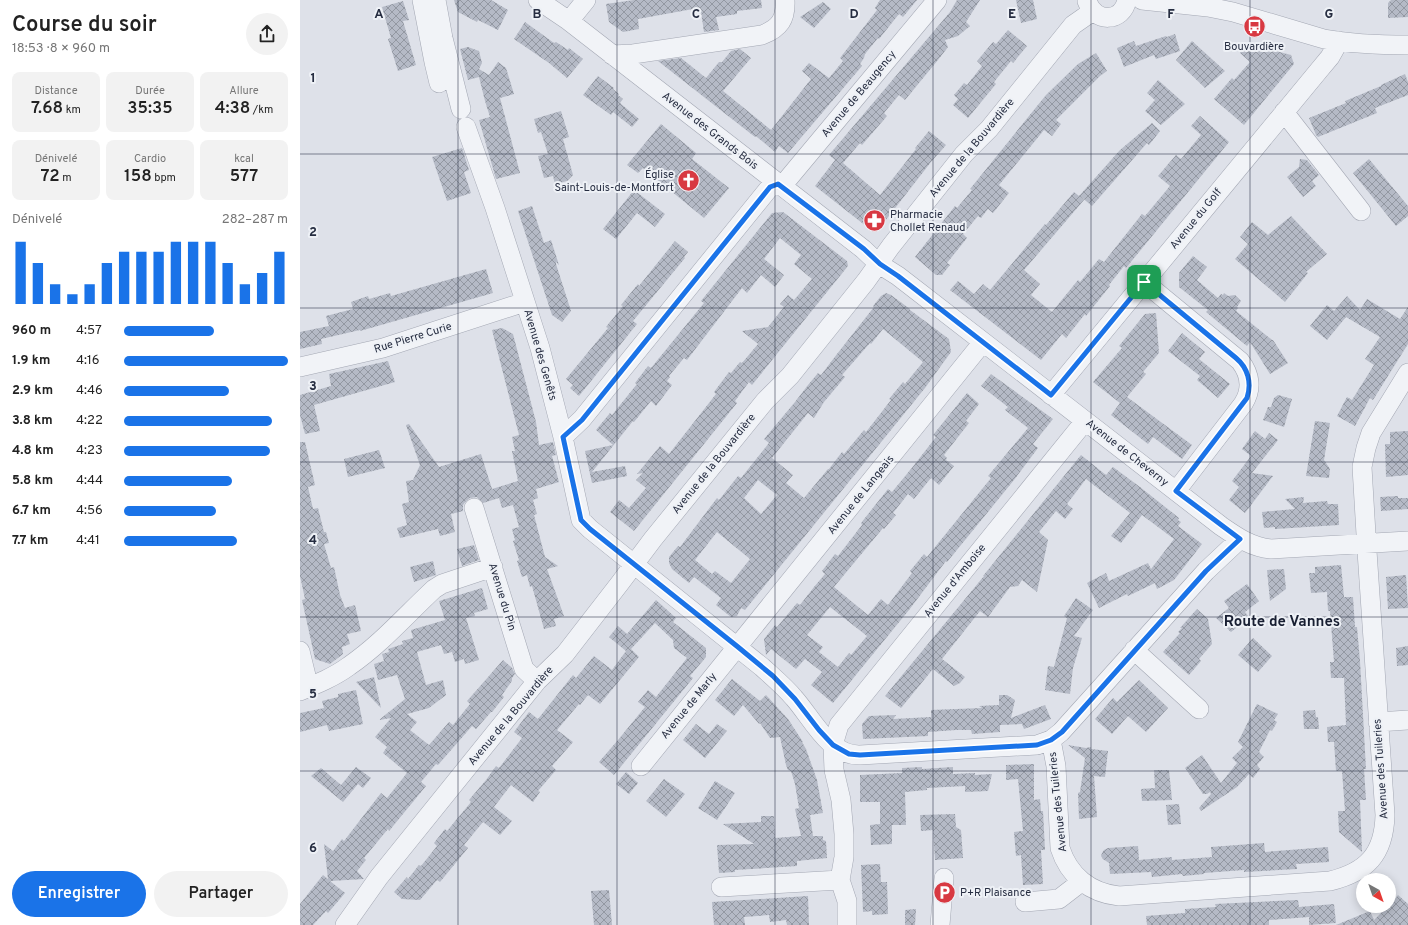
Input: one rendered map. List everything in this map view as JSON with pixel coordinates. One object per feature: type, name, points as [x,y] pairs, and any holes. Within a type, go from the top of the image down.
[{"type":"street","points":[[422,0],[439,82]]},
{"type":"street","name":"Avenue des Genêts","points":[[436,0],[443,38],[464,118],[540,348],[563,437],[581,520],[590,529],[738,647],[788,691],[833,745],[849,754],[1037,745],[1051,740]]},
{"type":"street","name":"Avenue des Grands Bois","points":[[538,0],[569,21],[864,249],[880,264]]},
{"type":"street","points":[[569,21],[586,0]]},
{"type":"street","points":[[612,55],[633,54],[762,35],[776,29],[782,21],[784,16],[785,0]]},
{"type":"street","name":"Avenue de Beaugency","points":[[563,437],[582,420],[770,187],[787,180],[937,0]]},
{"type":"street","points":[[1090,6],[1103,17],[1114,16],[1124,9],[1127,0]]},
{"type":"street","points":[[1142,0],[1208,7],[1233,12],[1324,39],[1380,45],[1408,45]]},
{"type":"street","name":"Avenue de la Bouvardière","points":[[344,925],[379,877],[537,681],[565,654],[634,564],[765,401],[790,376],[880,264],[891,246],[964,154],[989,129],[1090,6]]},
{"type":"street","name":"Avenue du Golf","points":[[1051,395],[1330,57],[1339,41]]},
{"type":"street","points":[[1284,112],[1361,211]]},
{"type":"street","name":"Avenue de Cheverny","points":[[880,264],[898,276],[1240,539],[1253,545],[1271,549],[1408,541]]},
{"type":"street","points":[[1144,282],[1240,361],[1246,370],[1250,384],[1248,394],[1243,404],[1176,491]]},
{"type":"street","name":"Rue Pierre Curie","points":[[300,367],[383,348],[525,302]]},
{"type":"street","name":"Avenue de Langeais","points":[[738,647],[983,342]]},
{"type":"street","name":"Avenue des Tuileries","points":[[1051,740],[1056,766],[1060,848],[1066,863],[1081,882],[1096,891],[1119,896],[1330,881],[1349,876],[1357,872],[1371,860],[1377,852],[1384,835],[1385,816],[1366,544],[1362,474],[1363,459],[1371,432],[1376,422],[1408,373]]},
{"type":"street","name":"Avenue d'Amboise","points":[[840,880],[844,857],[844,834],[841,800],[834,770],[833,745],[839,725],[1085,421]]},
{"type":"street","name":"Avenue du Pin","points":[[474,508],[524,669],[537,681]]},
{"type":"street","points":[[1051,740],[1062,732],[1206,571],[1240,539]]},
{"type":"street","points":[[300,651],[304,690],[334,676],[350,666],[380,641],[434,589],[442,584],[493,568]]},
{"type":"street","name":"Avenue de Marly","points":[[641,766],[738,647]]},
{"type":"street","points":[[1134,650],[1199,709]]},
{"type":"street","points":[[1378,722],[1408,720]]},
{"type":"street","points":[[940,925],[944,878]]},
{"type":"street","points":[[721,887],[840,880],[846,901],[847,925]]},
{"type":"street","points":[[1025,902],[1059,899],[1081,882]]},
{"type":"building","points":[[454,0],[491,0],[508,10],[498,30],[478,20],[477,22],[458,12]]},
{"type":"building","points":[[634,0],[761,0],[762,8],[737,11],[737,14],[716,17],[719,30],[704,32],[701,12],[694,13],[693,9],[638,19],[639,29],[623,32],[609,22],[606,4]]},
{"type":"building","points":[[880,0],[917,0],[903,17],[899,14],[879,39],[878,38],[865,54],[860,64],[862,66],[788,153],[779,146],[775,152],[658,61],[681,58],[706,78],[719,62],[722,62],[731,51],[740,49],[751,58],[723,91],[771,130],[811,79],[802,71],[809,63],[829,78],[843,61],[840,58],[877,10],[875,8]]},
{"type":"building","points":[[957,0],[980,0],[966,22],[970,26],[958,36],[945,40],[948,47],[905,100],[899,95],[884,113],[887,116],[862,145],[860,143],[843,163],[880,195],[929,131],[946,145],[878,230],[871,230],[815,186],[835,160],[829,155],[950,12]]},
{"type":"building","points":[[1016,0],[1033,0],[1037,19],[1021,23]]},
{"type":"building","points":[[1391,0],[1408,0],[1408,17],[1388,18],[1388,3]]},
{"type":"building","points":[[403,1],[409,20],[403,21],[416,65],[398,71],[388,39],[391,38],[382,7]]},
{"type":"building","points":[[823,2],[831,9],[814,28],[800,17]]},
{"type":"building","points":[[525,22],[554,43],[556,42],[568,50],[569,48],[583,59],[567,78],[549,63],[514,39]]},
{"type":"building","points":[[1008,30],[1027,46],[1013,63],[1011,61],[994,82],[996,84],[968,118],[953,105],[958,99],[954,95],[964,83],[967,85],[982,66],[977,61],[993,42],[996,44]]},
{"type":"building","points":[[1175,34],[1180,51],[1156,59],[1154,55],[1124,67],[1117,48],[1134,41],[1136,46]]},
{"type":"building","points":[[1192,41],[1225,71],[1205,88],[1176,60]]},
{"type":"building","points":[[1249,44],[1291,55],[1294,64],[1244,125],[1214,99],[1232,78],[1234,80],[1250,62],[1240,53]]},
{"type":"building","points":[[468,47],[479,51],[482,63],[479,69],[489,75],[498,62],[506,68],[514,94],[500,98],[520,173],[496,179],[479,120],[490,117],[479,77],[468,80],[460,49]]},
{"type":"building","points":[[1096,53],[1107,71],[1100,76],[1056,120],[1061,124],[1052,136],[1044,130],[999,185],[1009,193],[993,213],[988,209],[981,218],[978,216],[963,234],[967,238],[947,263],[950,265],[942,275],[936,275],[915,257],[955,206],[957,208],[972,190],[970,189],[1046,95],[1078,64]]},
{"type":"building","points":[[1405,74],[1408,82],[1408,95],[1375,108],[1377,113],[1318,137],[1316,135],[1309,118],[1346,103],[1345,101]]},
{"type":"building","points":[[598,76],[614,88],[613,89],[623,99],[620,103],[639,119],[632,127],[613,112],[611,115],[583,95]]},
{"type":"building","points":[[1158,80],[1185,104],[1161,125],[1145,111],[1155,100],[1147,93]]},
{"type":"building","points":[[561,111],[569,137],[563,139],[573,175],[567,181],[555,184],[553,176],[544,178],[538,156],[548,154],[541,132],[538,133],[534,119]]},
{"type":"building","points":[[1200,116],[1229,142],[1126,268],[1124,266],[1086,316],[1085,314],[1066,338],[1062,334],[1041,360],[950,290],[958,281],[974,294],[983,284],[990,290],[1074,192],[1079,196],[1120,150],[1152,123],[1160,131],[1149,145],[1147,143],[1092,206],[1080,196],[1084,200],[1024,270],[1040,284],[1031,295],[1052,312],[1078,280],[1080,282],[1099,259],[1104,262],[1142,214],[1145,216],[1170,186],[1158,176],[1176,155],[1181,159],[1201,135],[1191,126]]},
{"type":"building","name":"Église Saint-Louis-de-Montfort","points":[[661,124],[696,153],[692,159],[729,188],[704,218],[643,168],[638,173],[627,165]]},
{"type":"building","points":[[462,148],[469,170],[464,172],[471,193],[447,201],[432,157]]},
{"type":"building","points":[[1300,159],[1307,160],[1319,175],[1312,181],[1316,186],[1303,197],[1287,177],[1299,167]]},
{"type":"building","points":[[1369,159],[1408,206],[1408,216],[1396,226],[1353,173]]},
{"type":"building","points":[[634,190],[665,214],[655,227],[637,213],[616,239],[603,229]]},
{"type":"building","points":[[532,206],[544,243],[551,240],[559,265],[556,262],[556,264],[571,311],[562,322],[552,315],[518,211]]},
{"type":"building","points":[[783,212],[847,261],[848,266],[752,385],[749,382],[735,401],[737,403],[634,531],[610,512],[619,500],[629,508],[646,488],[636,480],[643,473],[637,474],[660,446],[669,454],[716,394],[714,392],[729,372],[731,373],[740,362],[742,363],[758,344],[742,331],[768,327],[784,307],[780,304],[788,295],[794,300],[812,279],[794,264],[801,255],[780,238],[764,259],[784,275],[775,287],[761,275],[747,293],[742,288],[687,360],[684,358],[669,376],[670,377],[667,381],[672,385],[656,406],[651,401],[592,472],[625,466],[627,476],[592,483],[585,451],[613,445],[596,430],[610,413],[612,415],[637,384],[635,383],[648,366],[651,368],[704,303],[701,301],[772,213]]},
{"type":"building","points":[[1291,216],[1327,254],[1306,272],[1308,273],[1285,302],[1235,259],[1248,244],[1240,237],[1252,222],[1268,235]]},
{"type":"building","points":[[675,241],[688,252],[684,257],[685,258],[633,321],[637,324],[579,396],[570,388],[573,385],[566,379],[608,328],[606,327],[623,306],[621,305],[638,284],[639,286]]},
{"type":"building","points":[[1193,256],[1207,267],[1197,280],[1218,298],[1224,293],[1228,296],[1235,295],[1241,301],[1236,311],[1273,340],[1288,363],[1270,374],[1250,342],[1247,346],[1206,312],[1208,310],[1179,287],[1179,273]]},
{"type":"building","points":[[486,269],[493,293],[360,331],[321,339],[322,344],[300,349],[300,332],[329,326],[326,316],[353,309],[351,302],[368,296],[369,299],[390,293],[391,296]]},
{"type":"building","points":[[886,293],[891,295],[949,339],[951,352],[925,388],[745,610],[741,608],[737,616],[731,617],[716,605],[721,598],[694,577],[689,583],[672,569],[669,563],[669,557],[678,546],[680,547],[717,498],[719,500],[738,476],[741,478],[769,443],[764,439],[818,373],[821,375],[881,296]],"holes":[[[883,329],[923,362],[905,384],[903,382],[889,399],[891,400],[866,432],[864,430],[844,454],[842,452],[804,498],[786,483],[793,475],[772,458],[808,413],[814,418],[824,402],[845,377],[842,375]],[[758,480],[777,495],[761,514],[744,498]],[[717,532],[750,559],[731,583],[715,571],[712,574],[695,560]]]},
{"type":"building","points":[[1347,296],[1360,310],[1367,299],[1400,319],[1408,307],[1408,344],[1373,400],[1370,398],[1355,426],[1337,416],[1347,397],[1352,400],[1374,365],[1365,359],[1380,337],[1346,317],[1327,340],[1310,326],[1327,305],[1334,311]]},
{"type":"building","points":[[1156,313],[1159,353],[1143,372],[1146,374],[1127,397],[1192,445],[1182,459],[1153,437],[1148,444],[1111,415],[1120,403],[1093,382],[1122,348],[1119,346],[1145,314]]},
{"type":"building","points":[[502,328],[513,334],[536,422],[539,445],[553,442],[556,455],[552,456],[559,482],[536,489],[538,498],[533,500],[537,514],[534,515],[545,557],[558,566],[547,569],[564,616],[554,619],[556,626],[544,629],[532,586],[530,587],[527,575],[522,577],[517,561],[519,560],[513,541],[515,540],[512,529],[519,527],[513,505],[502,508],[499,498],[483,503],[477,497],[470,498],[463,505],[463,511],[451,514],[455,532],[440,536],[438,529],[400,538],[397,528],[407,525],[402,504],[409,502],[406,481],[413,480],[420,465],[406,425],[409,424],[439,467],[481,454],[492,489],[518,481],[512,451],[515,451],[512,437],[519,435],[492,330]]},
{"type":"building","points":[[1182,333],[1205,352],[1199,359],[1230,384],[1218,398],[1197,380],[1200,376],[1168,351]]},
{"type":"building","points":[[388,361],[395,382],[314,405],[320,431],[305,434],[300,415],[300,395],[331,386],[329,374]]},
{"type":"building","points":[[991,374],[1053,419],[1033,444],[1038,448],[1014,480],[947,562],[946,561],[909,610],[833,703],[811,685],[822,672],[805,659],[796,669],[771,649],[766,655],[764,639],[775,625],[777,627],[797,603],[800,605],[825,574],[822,571],[835,554],[838,556],[862,525],[861,523],[888,489],[892,492],[911,469],[936,437],[933,435],[967,393],[979,404],[966,421],[969,423],[944,455],[947,458],[946,460],[954,466],[939,485],[931,478],[914,499],[908,494],[893,513],[896,515],[884,529],[883,528],[834,587],[868,615],[881,599],[888,605],[912,573],[910,571],[924,554],[927,557],[991,478],[988,476],[1028,428],[1005,410],[1008,407],[981,386]],"holes":[[[830,607],[867,636],[851,655],[849,653],[838,667],[819,652],[823,647],[807,635]]]},
{"type":"building","points":[[1278,395],[1292,399],[1284,427],[1263,420],[1268,407],[1271,407],[1274,398]]},
{"type":"building","points":[[1315,421],[1330,423],[1324,460],[1330,469],[1329,478],[1306,476]]},
{"type":"building","points":[[1255,431],[1265,439],[1269,433],[1278,440],[1252,473],[1273,476],[1245,513],[1229,500],[1239,487],[1232,481],[1251,456],[1242,449]]},
{"type":"building","points":[[1408,431],[1408,475],[1386,477],[1385,444],[1390,444],[1390,432]]},
{"type":"building","points":[[300,442],[305,442],[315,485],[308,487],[313,509],[318,508],[324,532],[326,532],[329,543],[324,544],[331,568],[334,567],[340,595],[345,608],[355,605],[361,631],[347,634],[350,644],[342,647],[343,654],[330,664],[315,659],[302,600],[305,599],[300,576]]},
{"type":"building","points":[[379,450],[385,468],[348,477],[344,459]]},
{"type":"building","points":[[1081,455],[1106,475],[1113,467],[1179,518],[1178,520],[1181,522],[1178,526],[1202,544],[1174,580],[1157,589],[1155,583],[1128,596],[1127,594],[1099,608],[1087,583],[1106,573],[1109,581],[1148,563],[1151,569],[1174,539],[1142,515],[1121,543],[1111,536],[1130,513],[1086,479],[1067,504],[1073,509],[1065,519],[1056,511],[1039,532],[1048,540],[1037,592],[1022,580],[1018,586],[1010,587],[988,617],[980,611],[942,659],[965,677],[960,683],[954,686],[933,669],[901,708],[885,696],[984,576]]},
{"type":"building","points":[[1398,496],[1398,498],[1408,498],[1408,509],[1381,511],[1380,497]]},
{"type":"building","points":[[1304,497],[1303,503],[1327,501],[1328,504],[1338,504],[1339,525],[1275,529],[1275,527],[1264,528],[1262,512],[1295,509],[1285,499]]},
{"type":"building","points":[[474,545],[479,560],[462,566],[457,549]]},
{"type":"building","points":[[433,561],[436,575],[414,582],[410,567]]},
{"type":"building","points":[[1341,565],[1344,597],[1353,597],[1355,627],[1357,627],[1360,661],[1366,769],[1364,769],[1366,800],[1360,800],[1362,852],[1339,832],[1338,811],[1345,811],[1342,771],[1336,771],[1334,742],[1328,742],[1327,727],[1346,725],[1344,678],[1331,678],[1330,662],[1334,662],[1327,592],[1311,593],[1309,573],[1315,573],[1315,567]]},
{"type":"building","points":[[1284,569],[1286,589],[1270,601],[1267,570]]},
{"type":"building","points":[[1406,575],[1408,608],[1388,609],[1386,577]]},
{"type":"building","points":[[1247,584],[1259,601],[1245,612],[1248,616],[1231,632],[1216,618],[1229,608],[1224,601]]},
{"type":"building","points":[[482,588],[488,609],[474,613],[475,616],[466,618],[479,660],[465,664],[464,659],[455,662],[452,652],[444,654],[441,645],[417,652],[426,685],[443,680],[446,695],[429,708],[407,714],[417,722],[410,730],[429,745],[449,722],[453,725],[470,704],[467,701],[503,660],[512,668],[515,674],[502,695],[504,697],[476,729],[472,726],[421,782],[426,786],[389,831],[388,829],[364,858],[366,860],[357,871],[364,879],[330,881],[345,893],[328,913],[326,911],[313,925],[300,925],[300,904],[323,875],[328,879],[324,844],[333,851],[342,839],[344,841],[381,793],[387,798],[407,773],[383,753],[387,747],[375,737],[391,718],[379,720],[405,699],[397,675],[378,680],[374,664],[384,661],[382,654],[389,652],[388,649],[403,644],[402,641],[413,638],[411,630],[445,620],[439,601]]},
{"type":"building","points":[[1076,598],[1093,610],[1074,636],[1082,638],[1073,668],[1070,694],[1045,690],[1048,666],[1054,667],[1067,618],[1064,616]]},
{"type":"building","points":[[656,600],[676,618],[673,622],[706,648],[706,657],[690,676],[693,678],[614,775],[599,762],[645,707],[638,702],[648,690],[656,697],[687,658],[674,648],[673,640],[655,623],[631,649],[639,657],[600,704],[588,695],[557,730],[573,742],[552,766],[556,770],[538,791],[540,792],[533,802],[511,785],[494,807],[512,821],[500,835],[483,822],[464,845],[468,848],[440,882],[437,880],[420,900],[402,899],[394,892],[407,877],[408,879],[419,865],[421,866],[437,846],[434,843],[445,829],[447,831],[471,802],[469,800],[496,766],[499,768],[522,738],[514,732],[529,712],[538,719],[573,675],[576,678],[594,656],[612,670],[626,651],[609,637],[618,626],[627,634]]},
{"type":"building","points":[[1197,609],[1208,619],[1212,644],[1199,659],[1201,661],[1189,675],[1163,652],[1180,633],[1178,632],[1182,628],[1180,628]]},
{"type":"building","points":[[1253,638],[1272,656],[1258,672],[1238,655]]},
{"type":"building","points":[[1408,646],[1408,665],[1397,666],[1396,648]]},
{"type":"building","points":[[374,677],[381,708],[356,682]]},
{"type":"building","points":[[732,679],[760,701],[766,695],[788,719],[803,742],[817,780],[823,813],[810,815],[813,836],[823,836],[823,840],[826,841],[827,858],[797,861],[797,866],[735,870],[735,872],[719,873],[717,845],[754,844],[723,824],[761,822],[761,816],[774,816],[775,838],[801,836],[795,809],[799,808],[795,784],[791,771],[788,770],[786,765],[780,737],[770,738],[760,723],[759,724],[743,705],[734,716],[715,700]]},
{"type":"building","points":[[1139,680],[1168,708],[1146,732],[1128,716],[1112,734],[1095,719],[1113,698],[1117,702]]},
{"type":"building","points":[[356,690],[363,724],[329,731],[327,725],[300,732],[300,713],[324,708],[322,701],[338,697],[338,694]]},
{"type":"building","points":[[999,695],[1007,695],[1015,700],[1011,718],[1045,705],[1051,719],[1024,729],[1022,724],[1000,725],[1000,732],[972,734],[971,730],[956,730],[928,732],[928,736],[863,739],[862,724],[869,716],[896,715],[893,719],[931,717],[931,710],[982,708],[979,706],[999,705]]},
{"type":"building","points":[[1257,704],[1278,714],[1274,720],[1277,722],[1272,731],[1270,730],[1259,752],[1264,757],[1257,765],[1260,769],[1253,778],[1249,774],[1237,787],[1201,811],[1199,808],[1211,794],[1210,792],[1203,794],[1185,768],[1202,755],[1221,783],[1237,763],[1232,758],[1243,747],[1238,742]]},
{"type":"building","points":[[1315,710],[1316,717],[1318,717],[1319,729],[1304,729],[1303,711]]},
{"type":"building","points":[[696,724],[709,734],[717,724],[727,731],[705,758],[683,740]]},
{"type":"building","points":[[1068,745],[1086,748],[1091,747],[1091,749],[1108,751],[1105,777],[1094,776],[1097,817],[1079,819],[1078,793],[1080,792],[1085,758]]},
{"type":"building","points":[[1034,764],[1034,800],[1040,799],[1041,811],[1043,811],[1045,850],[1041,850],[1043,884],[1023,885],[1021,855],[1016,856],[1014,832],[1023,831],[1018,779],[1006,780],[1006,765]]},
{"type":"building","points":[[356,767],[371,778],[363,788],[358,784],[343,802],[311,776],[321,768],[341,785]]},
{"type":"building","points":[[922,767],[922,769],[953,767],[953,774],[992,774],[988,791],[965,792],[965,786],[927,788],[927,790],[905,792],[906,825],[892,825],[892,844],[871,845],[870,825],[880,824],[880,802],[860,802],[860,775],[902,773],[902,768]]},
{"type":"building","points":[[1154,770],[1169,770],[1172,800],[1142,801],[1141,789],[1155,788]]},
{"type":"building","points":[[626,772],[638,783],[629,794],[616,784]]},
{"type":"building","points":[[664,779],[685,794],[666,817],[646,801]]},
{"type":"building","points":[[715,781],[735,793],[717,820],[698,808]]},
{"type":"building","points":[[1179,804],[1181,824],[1168,825],[1166,805]]},
{"type":"building","points":[[955,814],[956,827],[961,830],[963,858],[935,860],[933,830],[921,831],[920,815]]},
{"type":"building","points":[[1264,843],[1265,852],[1328,847],[1329,862],[1296,864],[1297,869],[1244,872],[1244,870],[1183,876],[1182,874],[1152,877],[1151,872],[1110,874],[1109,863],[1101,856],[1104,850],[1108,848],[1138,846],[1139,860],[1172,857],[1172,860],[1212,857],[1211,847]]},
{"type":"building","points":[[880,864],[881,882],[887,882],[888,914],[872,915],[872,911],[863,912],[861,865]]},
{"type":"building","points":[[609,890],[612,925],[594,925],[591,891]]},
{"type":"building","points":[[1398,895],[1408,904],[1408,925],[1336,925],[1365,913],[1371,913],[1374,920],[1381,913],[1396,913],[1396,897]]},
{"type":"building","points":[[808,896],[809,925],[787,925],[786,920],[770,922],[769,915],[744,917],[745,925],[714,925],[712,902]]},
{"type":"building","points":[[1298,900],[1299,907],[1334,904],[1336,923],[1309,925],[1309,917],[1269,920],[1269,925],[1147,925],[1146,916],[1185,913],[1185,909],[1216,907],[1215,904]]},
{"type":"building","points":[[916,909],[915,925],[905,925],[905,910]]},
{"type":"place","name":"Bouvardière","points":[[1254,27]]},
{"type":"place","name":"Église Saint-Louis-de-Montfort","points":[[689,181]]},
{"type":"place","name":"Pharmacie Chollet Renaud","points":[[874,221]]},
{"type":"place","name":"P+R Plaisance","points":[[944,893]]},
{"type":"district","name":"Route de Vannes","points":[[1282,622]]},
{"type":"route","points":[[778,184],[1051,395],[1144,282],[1240,361],[1246,370],[1250,384],[1247,398],[1176,491],[1240,539],[1206,571],[1173,606],[1062,732],[1045,743],[1037,745],[860,755],[849,754],[833,745],[788,691],[762,667],[590,529],[581,520],[563,437],[582,420],[770,187],[778,184]]}]
